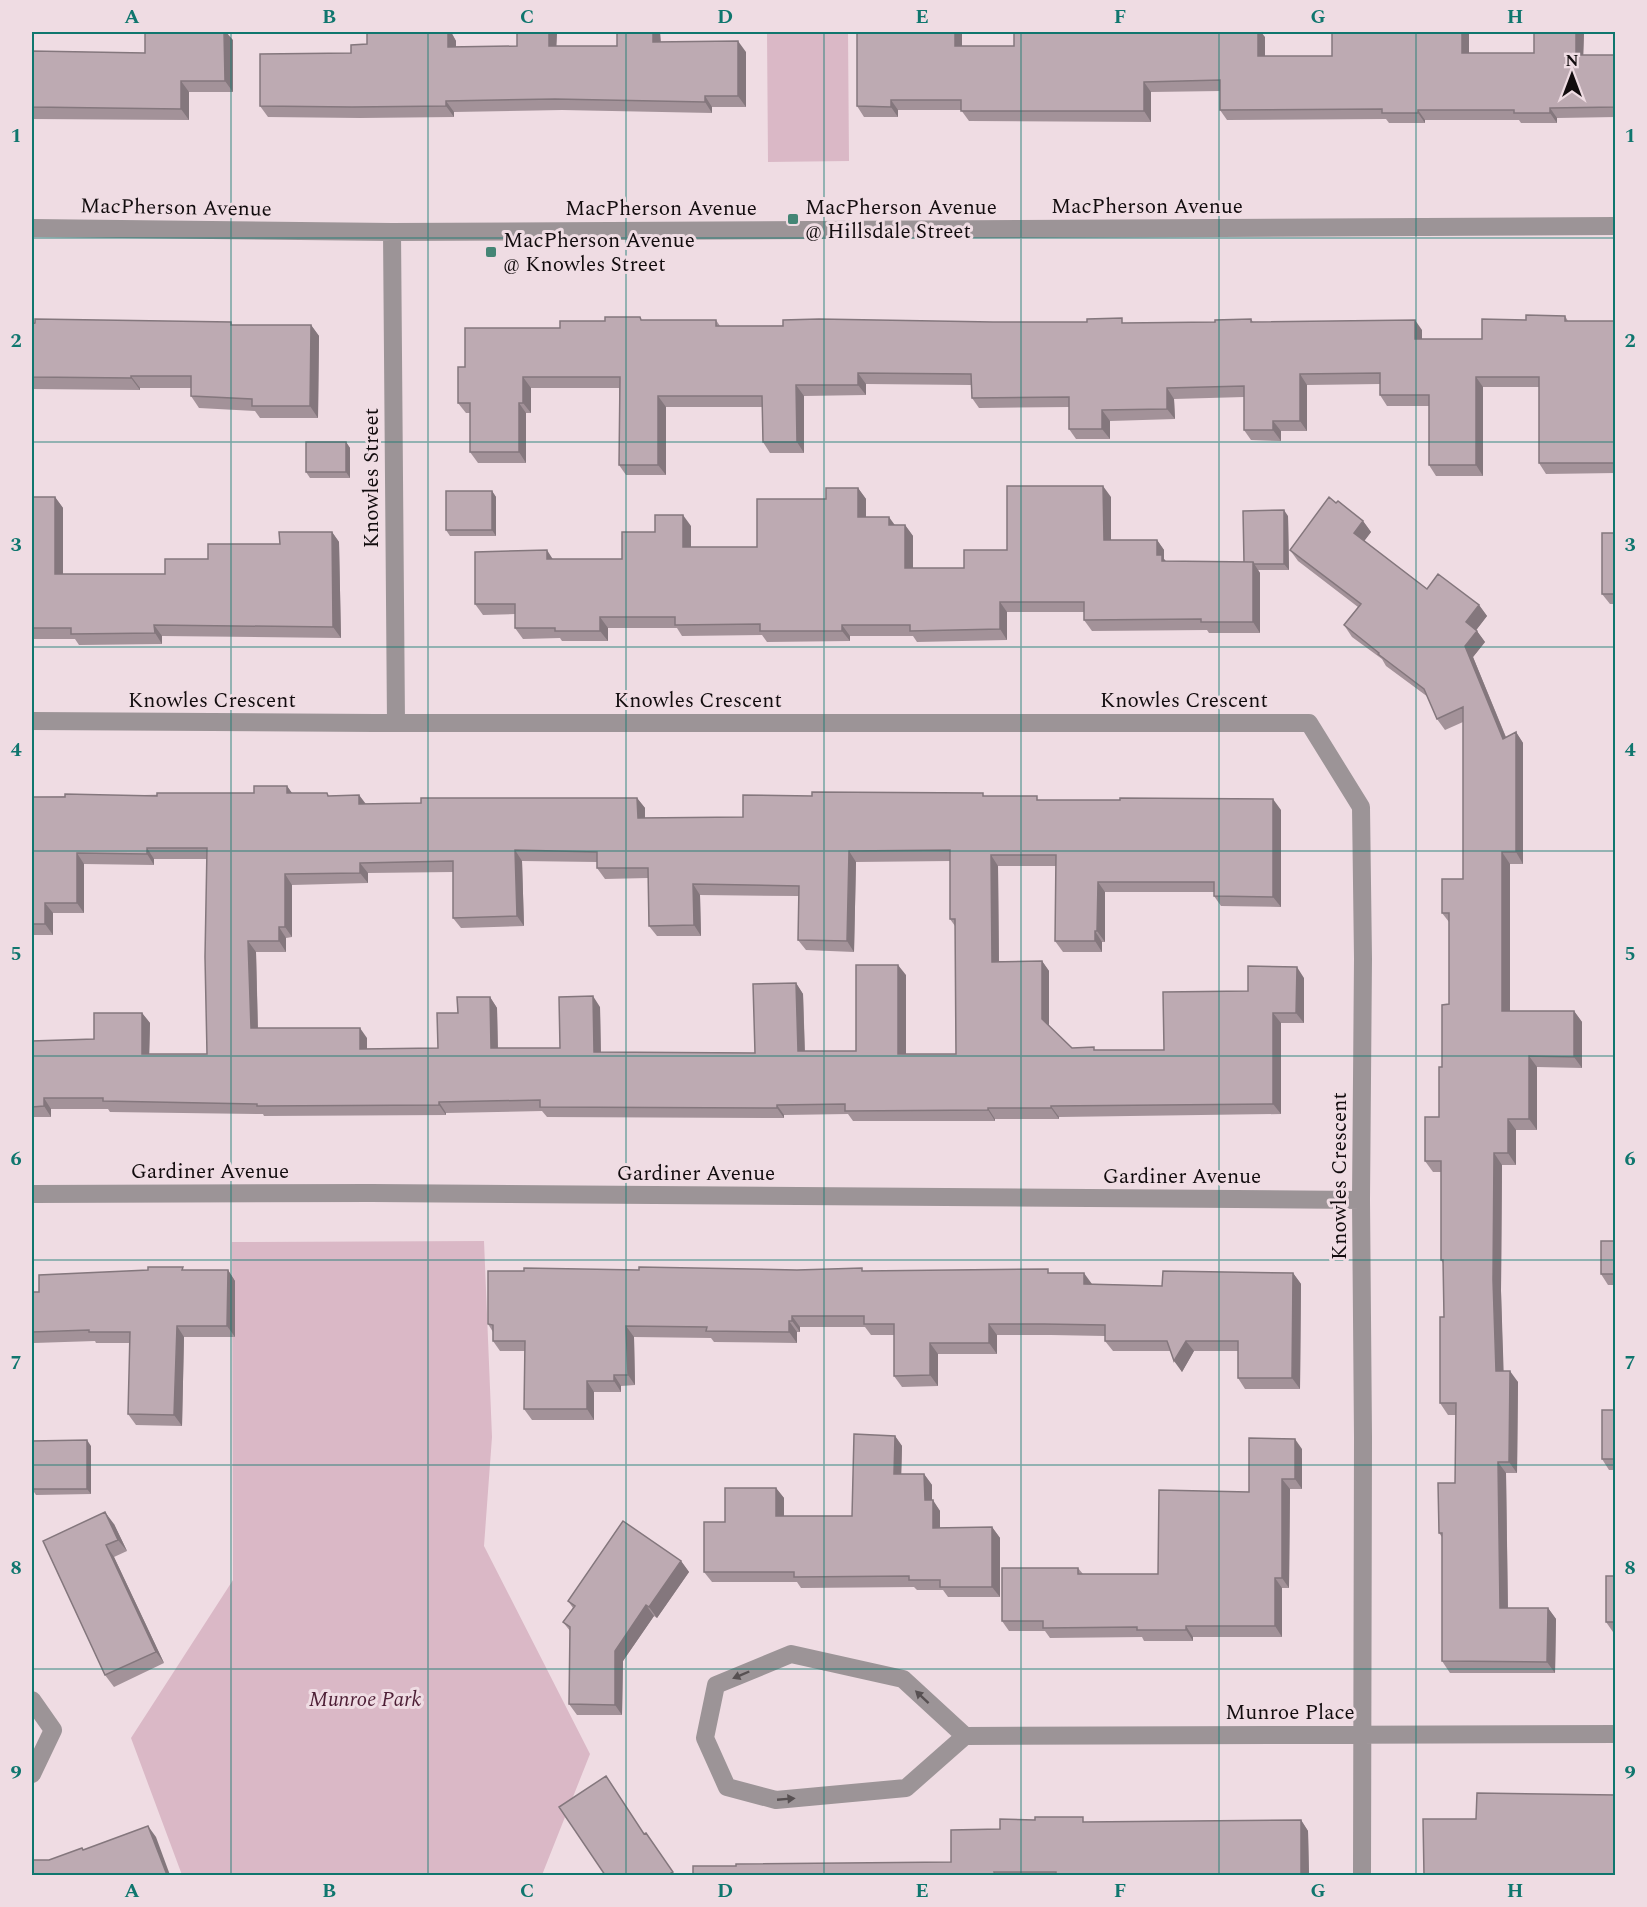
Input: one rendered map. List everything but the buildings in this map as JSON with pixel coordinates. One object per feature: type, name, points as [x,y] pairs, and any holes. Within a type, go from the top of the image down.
[{"type":"street","name":"MacPherson Avenue","points":[[32,228],[392,232],[1616,226]]},
{"type":"street","name":"Knowles Street","points":[[392,232],[396,723]]},
{"type":"street","name":"Knowles Crescent","points":[[32,721],[1309,723],[1361,807],[1363,959],[1362,1875]]},
{"type":"street","name":"Gardiner Avenue","points":[[32,1194],[371,1193],[1361,1200]]},
{"type":"street","points":[[791,1653],[903,1680],[965,1736],[906,1788],[776,1800],[727,1787],[705,1738],[716,1685],[791,1653]]},
{"type":"street","points":[[32,1700],[53,1730],[32,1774]]},
{"type":"street","name":"Munroe Place","points":[[965,1736],[1616,1734]]},
{"type":"green space","points":[[767,32],[848,32],[849,161],[768,162]]},
{"type":"green space","name":"Munroe Park","points":[[484,1241],[492,1437],[484,1546],[590,1754],[542,1875],[182,1875],[131,1738],[233,1580],[232,1242]]},
{"type":"place","name":"MacPherson Avenue @ Hillsdale Street","points":[[793,219]]},
{"type":"place","name":"MacPherson Avenue @ Knowles Street","points":[[491,252]]}]
